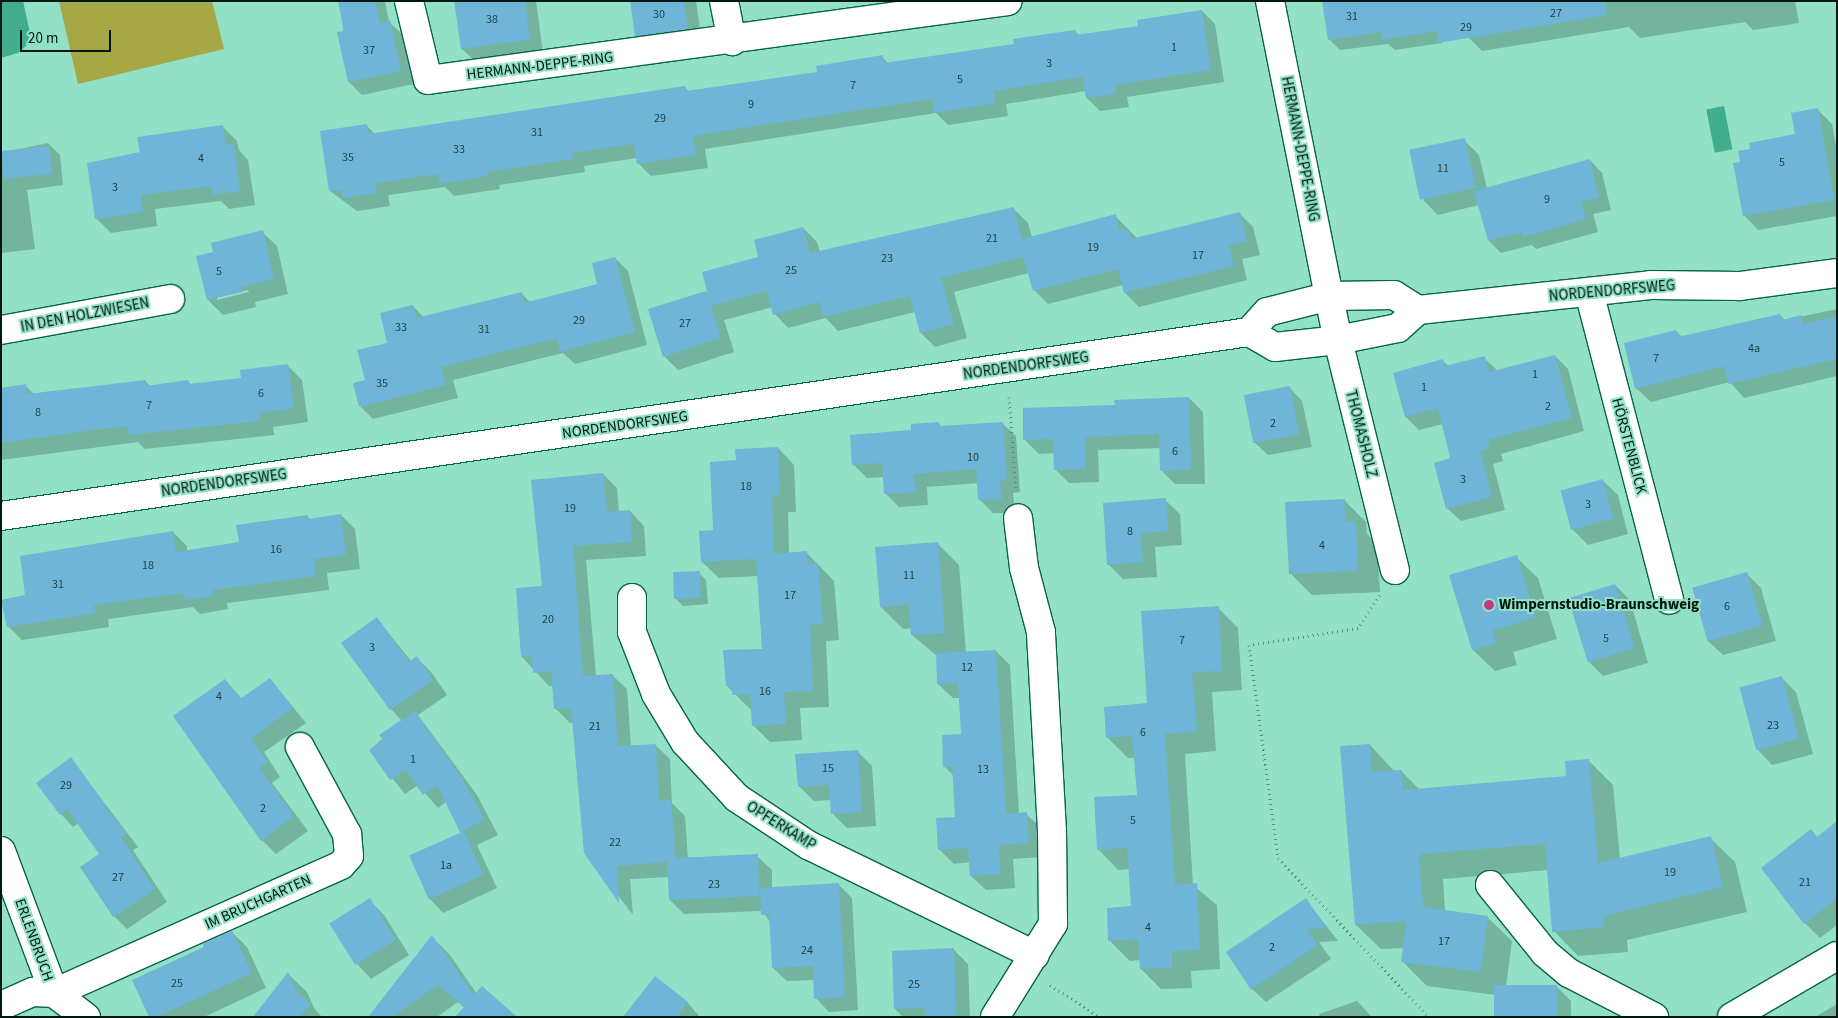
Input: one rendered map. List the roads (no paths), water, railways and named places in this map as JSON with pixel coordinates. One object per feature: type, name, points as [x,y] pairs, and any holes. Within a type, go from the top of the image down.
[{"type":"street","name":"HERMANN-DEPPE-RING","points":[[409,1],[428,80],[732,41],[1008,1]]},
{"type":"street","points":[[724,1],[732,41]]},
{"type":"street","name":"HERMANN-DEPPE-RING","points":[[1270,1],[1330,296]]},
{"type":"street","name":"NORDENDORFSWEG","points":[[1418,310],[1651,285],[1740,286],[1837,273]]},
{"type":"street","name":"HÖRSTENBLICK","points":[[1589,292],[1669,600]]},
{"type":"street","points":[[1394,295],[1418,310],[1398,328],[1338,340],[1275,346],[1249,332],[1267,312],[1330,296],[1394,295]]},
{"type":"street","name":"THOMASHOLZ","points":[[1330,296],[1338,340],[1395,570]]},
{"type":"street","name":"IN DEN HOLZWIESEN","points":[[1,330],[170,299]]},
{"type":"street","name":"NORDENDORFSWEG","points":[[1,516],[1249,332]]},
{"type":"street","points":[[995,1017],[1031,963],[1053,924],[1052,831],[1042,632],[1024,568],[1018,518]]},
{"type":"street","name":"OPFERKAMP","points":[[632,598],[632,632],[656,694],[685,742],[736,798],[808,845],[1031,963]]},
{"type":"street","name":"IM BRUCHGARTEN","points":[[54,993],[341,865],[349,856],[347,834],[300,747]]},
{"type":"street","name":"ERLENBRUCH","points":[[1,851],[54,993],[86,1017]]},
{"type":"street","points":[[1490,885],[1545,953],[1569,973],[1654,1017]]},
{"type":"street","points":[[1732,1017],[1837,956]]},
{"type":"street","points":[[1,1006],[33,992],[54,993]]},
{"type":"place","name":"Wimpernstudio-Braunschweig","points":[[1489,605]]}]
